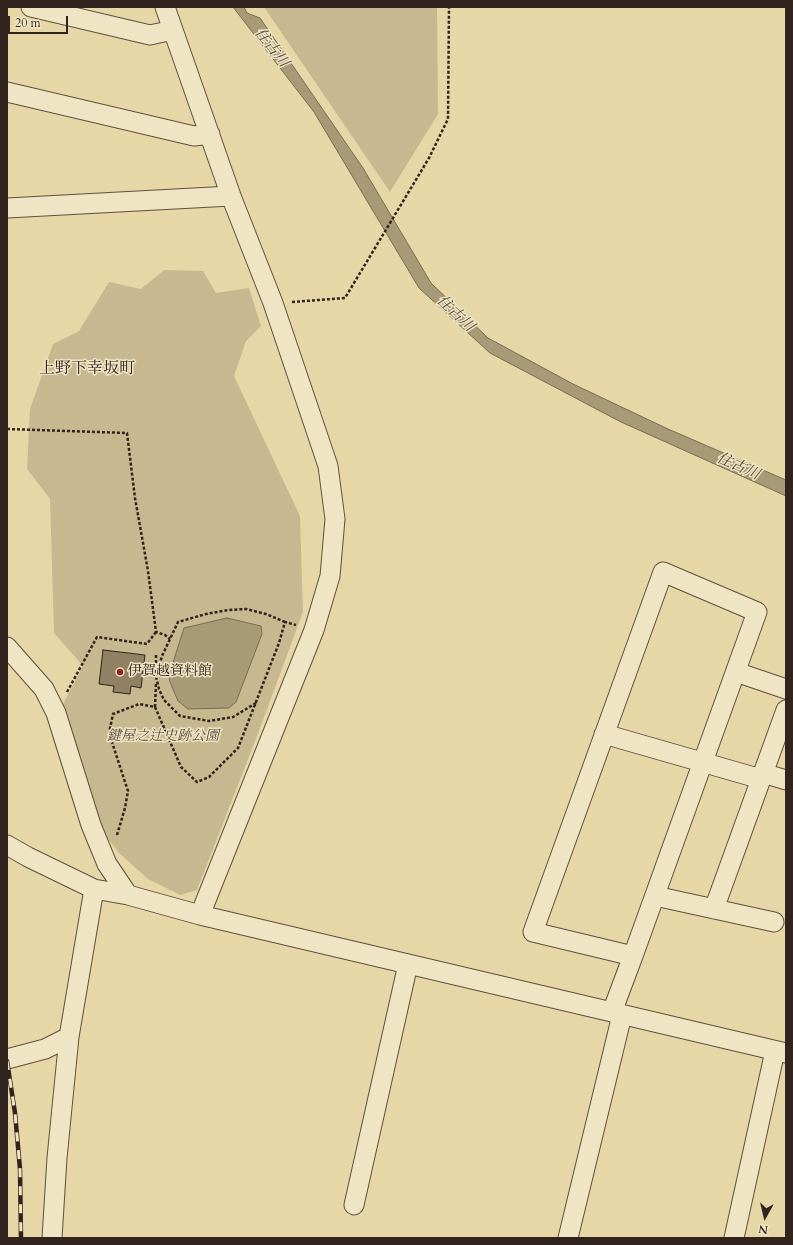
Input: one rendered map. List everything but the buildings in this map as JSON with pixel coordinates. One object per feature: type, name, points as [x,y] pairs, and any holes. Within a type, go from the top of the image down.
[{"type":"street","points":[[31,7],[150,35],[173,30]]},
{"type":"street","points":[[165,7],[231,196],[273,303],[328,466],[335,519],[330,576],[314,630],[200,915]]},
{"type":"street","points":[[7,92],[194,136],[210,134]]},
{"type":"street","points":[[7,208],[231,196]]},
{"type":"street","points":[[568,1238],[617,1013],[633,956],[757,612],[663,572],[533,932],[633,956]]},
{"type":"street","points":[[7,647],[44,689],[56,713],[90,825],[107,864],[128,895]]},
{"type":"street","points":[[736,672],[786,689]]},
{"type":"street","points":[[714,909],[786,710]]},
{"type":"street","points":[[604,734],[703,762],[786,780]]},
{"type":"street","points":[[7,845],[28,858],[94,889],[128,895],[200,915],[780,1052],[734,1238]]},
{"type":"street","points":[[52,1238],[57,1158],[69,1037],[94,889]]},
{"type":"street","points":[[655,896],[774,922]]},
{"type":"street","points":[[354,1205],[408,964]]},
{"type":"street","points":[[7,1060],[45,1049],[69,1037]]},
{"type":"path","points":[[273,303],[345,298],[429,158],[448,120],[449,7]]},
{"type":"path","points":[[7,429],[127,433],[156,632],[147,644],[97,637],[56,713]]},
{"type":"path","points":[[256,703],[233,717],[209,721],[180,716],[164,700],[156,677],[162,656],[178,622],[206,614],[228,610],[246,609],[314,630]]},
{"type":"path","points":[[156,654],[154,707],[181,767],[197,782],[209,777],[238,748],[279,643],[285,622]]},
{"type":"path","points":[[156,632],[170,640]]},
{"type":"path","points":[[107,864],[125,808],[128,791],[108,733],[113,714],[139,704],[154,707]]},
{"type":"green space","points":[[264,7],[437,7],[438,114],[390,192]]},
{"type":"green space","name":"鍵屋之辻史跡公園","points":[[164,270],[203,271],[216,293],[249,288],[261,326],[246,341],[234,376],[300,516],[303,612],[259,731],[197,890],[180,895],[148,879],[119,853],[99,827],[62,706],[83,666],[54,633],[50,499],[27,469],[30,409],[53,344],[79,331],[109,282],[141,289]]},
{"type":"water","name":"住古川","points":[[233,7],[244,7],[247,13],[260,18],[363,168],[431,283],[488,338],[573,384],[668,429],[786,480],[786,496],[621,422],[490,353],[419,288],[314,112]]},
{"type":"water","points":[[227,618],[261,626],[262,634],[236,702],[229,708],[188,709],[178,701],[170,682],[169,675],[184,628]]},
{"type":"railway","points":[[7,1061],[15,1113],[20,1169],[21,1238]]},
{"type":"place","name":"伊賀越資料館","points":[[120,672]]},
{"type":"district","name":"上野下幸坂町","points":[[87,369]]}]
